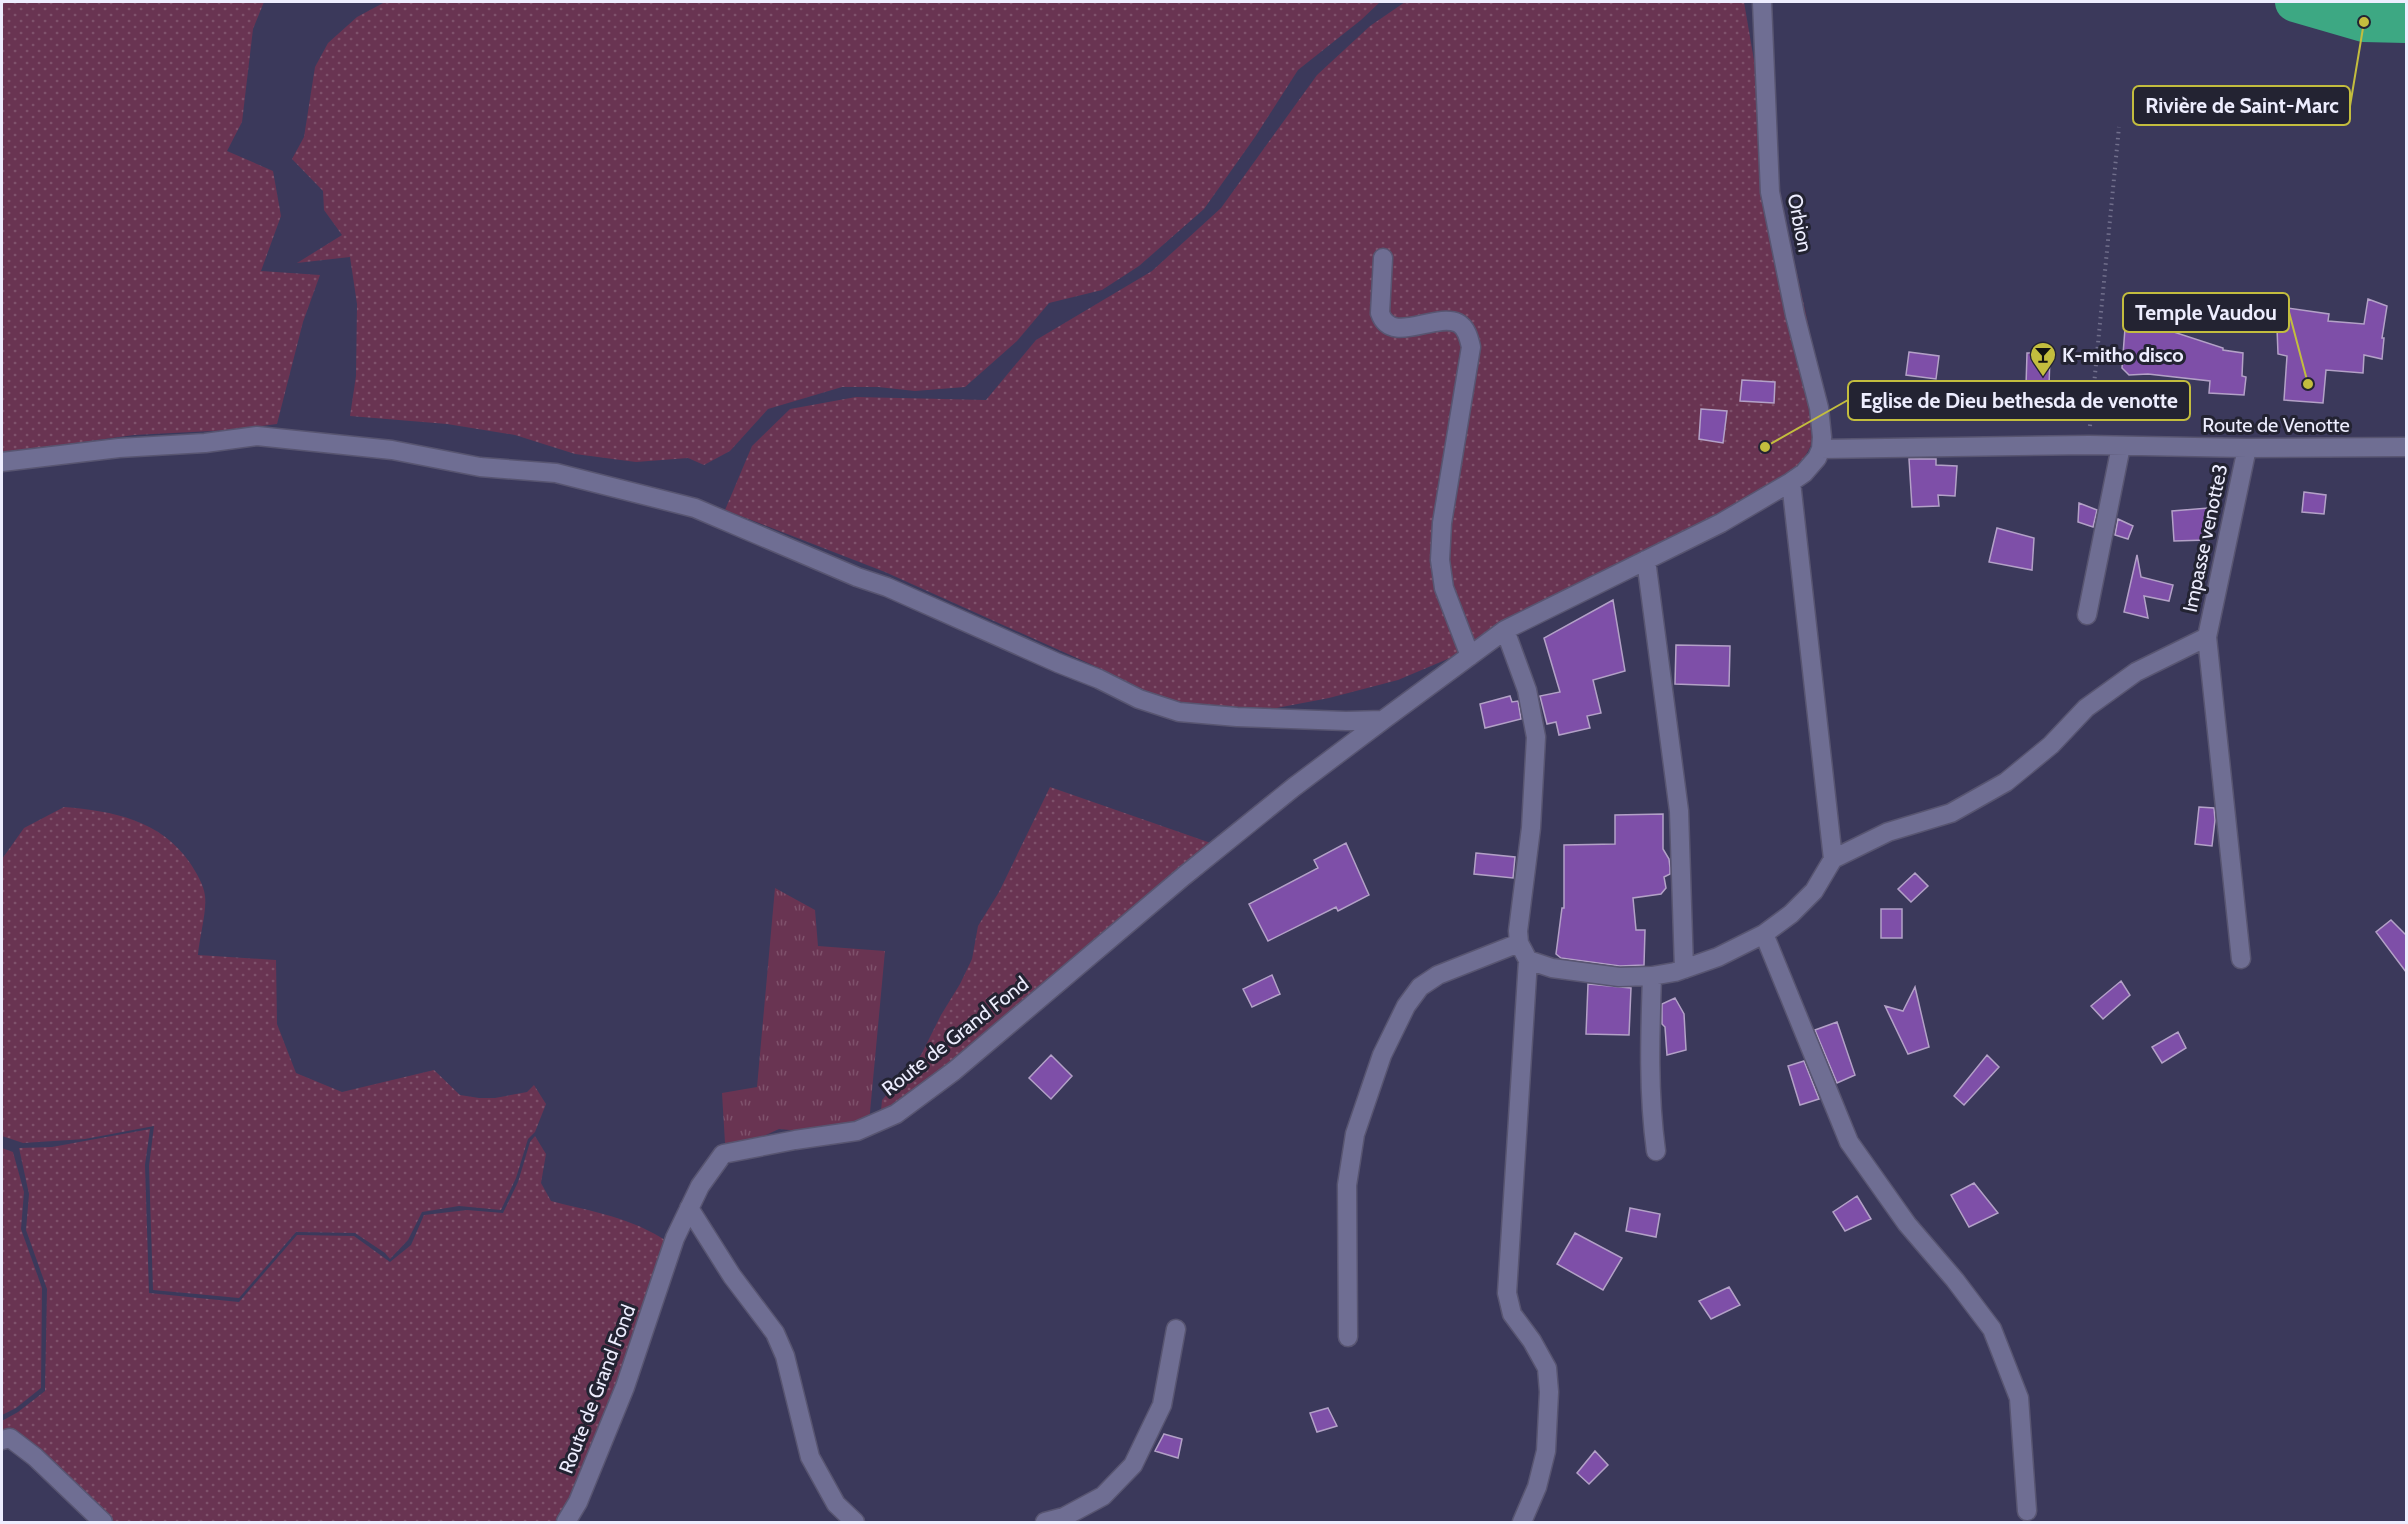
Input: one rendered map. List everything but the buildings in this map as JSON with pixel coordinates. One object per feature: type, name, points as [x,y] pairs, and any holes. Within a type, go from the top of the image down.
[{"type":"street","name":"Orbion","points":[[1762,2],[1770,192],[1795,315],[1815,388],[1821,423],[1821,449]]},
{"type":"street","points":[[1383,258],[1380,313],[1382,321],[1400,328],[1448,321],[1459,323],[1467,332],[1471,347],[1442,523],[1440,560],[1444,588],[1470,656]]},
{"type":"street","points":[[2,462],[119,448],[257,436],[392,450],[480,467],[556,473],[696,508],[857,577],[887,587],[1099,679],[1138,699],[1179,712],[1237,717],[1383,720]]},
{"type":"street","name":"Route de Venotte","points":[[1821,449],[2089,445],[2247,448],[2406,447]]},
{"type":"street","points":[[2087,615],[2121,446]]},
{"type":"street","name":"Impasse venotte3","points":[[2241,959],[2207,637],[2247,448]]},
{"type":"street","name":"Route de Grand Fond","points":[[566,1522],[578,1502],[625,1387],[675,1238],[700,1186],[723,1154],[857,1131],[896,1114],[954,1071],[1294,787],[1505,630],[1721,523],[1791,482],[1810,466],[1821,449]]},
{"type":"street","points":[[1791,482],[1833,859]]},
{"type":"street","points":[[1646,560],[1679,812],[1684,969]]},
{"type":"street","points":[[1505,630],[1527,690],[1536,737],[1531,828],[1519,914],[1519,944],[1528,960],[1507,1293],[1512,1314],[1532,1341],[1547,1368],[1549,1392],[1546,1451],[1537,1487],[1522,1522]]},
{"type":"street","points":[[1528,960],[1552,968],[1619,977],[1652,976],[1684,969],[1718,957],[1764,934],[1791,914],[1814,891],[1833,859],[1888,832],[1951,813],[2006,782],[2051,745],[2086,708],[2136,672],[2207,637]]},
{"type":"street","points":[[1764,934],[1849,1142],[1907,1224],[1955,1280],[1992,1329],[2019,1398],[2027,1511]]},
{"type":"street","points":[[1348,1337],[1347,1185],[1355,1134],[1382,1055],[1406,1005],[1420,987],[1438,975],[1519,944]]},
{"type":"street","points":[[1652,976],[1650,1109],[1656,1151]]},
{"type":"street","points":[[689,1208],[732,1276],[775,1333],[785,1356],[810,1457],[836,1504],[855,1522]]},
{"type":"street","points":[[1045,1522],[1064,1520],[1103,1496],[1133,1465],[1162,1405],[1176,1329]]},
{"type":"street","points":[[2,1440],[10,1438],[35,1457],[103,1522]]},
{"type":"path","points":[[2089,445],[2119,127]]},
{"type":"green space","points":[[2,2],[264,2],[253,29],[242,122],[227,151],[273,171],[281,216],[261,271],[320,275],[303,322],[277,424],[231,430],[134,435],[2,453]]},
{"type":"green space","points":[[385,2],[1380,2],[1298,70],[1255,137],[1204,209],[1139,266],[1102,290],[1049,303],[1017,341],[965,387],[915,391],[878,387],[842,387],[768,409],[730,451],[704,465],[688,458],[636,462],[575,454],[515,435],[447,424],[350,416],[356,376],[357,304],[350,257],[297,263],[342,235],[324,210],[323,191],[292,159],[304,137],[315,67],[328,43],[357,17]]},
{"type":"green space","points":[[1405,2],[1744,2],[1767,136],[1817,365],[1825,420],[1796,473],[1755,492],[1720,515],[1502,636],[1398,680],[1329,698],[1246,714],[1199,707],[1156,696],[1108,672],[885,572],[725,510],[752,446],[790,409],[856,397],[986,400],[1036,340],[1152,271],[1221,208],[1317,75],[1370,26]]},
{"type":"green space","points":[[1050,787],[1228,849],[880,1121],[882,1100],[921,1055],[960,984],[972,959],[978,926],[999,892]]},
{"type":"green space","points":[[64,807],[100,811],[134,820],[150,827],[178,848],[195,870],[204,892],[205,909],[198,955],[276,960],[277,1024],[296,1073],[342,1092],[434,1070],[460,1095],[479,1098],[495,1098],[527,1092],[534,1085],[546,1104],[535,1132],[528,1139],[516,1178],[501,1210],[459,1206],[422,1212],[408,1240],[390,1259],[385,1253],[355,1233],[296,1232],[239,1298],[153,1290],[149,1166],[154,1126],[85,1139],[23,1143],[2,1136],[2,859],[24,828]]},
{"type":"green space","points":[[775,888],[815,910],[818,946],[885,951],[869,1123],[822,1133],[779,1129],[753,1141],[725,1143],[722,1093],[757,1087]]},
{"type":"green space","points":[[150,1129],[145,1165],[149,1293],[239,1302],[297,1235],[354,1236],[390,1262],[411,1245],[424,1215],[467,1210],[503,1213],[518,1182],[530,1142],[535,1136],[546,1154],[541,1183],[551,1201],[626,1221],[668,1242],[577,1522],[101,1522],[26,1445],[2,1443],[2,1421],[45,1391],[47,1289],[26,1230],[29,1194],[19,1148],[52,1147]]},
{"type":"green space","points":[[2,1148],[13,1152],[24,1192],[21,1229],[42,1288],[41,1388],[16,1408],[2,1415]]},
{"type":"waterway","points":[[2295,2],[2364,22],[2406,23]]},
{"type":"place","name":"Rivière de Saint-Marc","points":[[2364,22]]},
{"type":"place","name":"K-mitho disco","points":[[2043,378]]},
{"type":"place","name":"Temple Vaudou","points":[[2308,384]]},
{"type":"place","name":"Eglise de Dieu bethesda de venotte","points":[[1765,447]]}]
